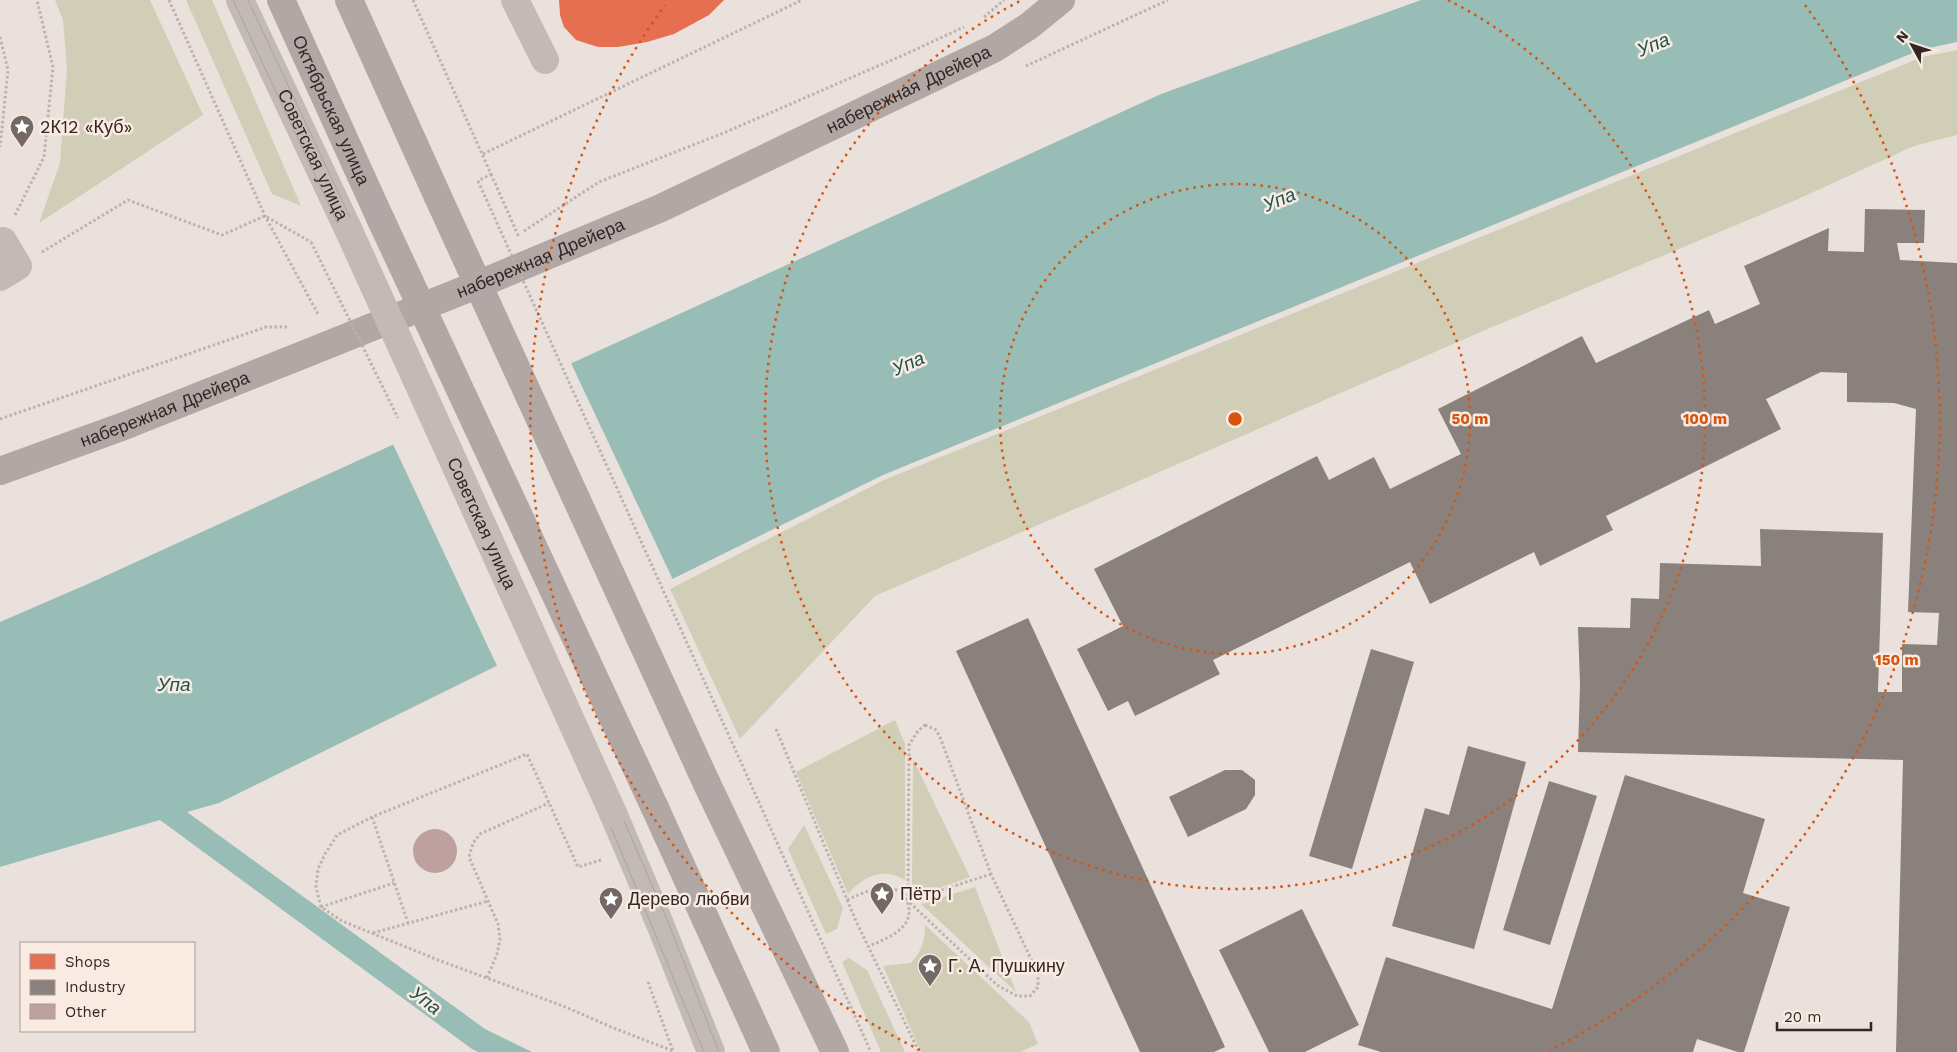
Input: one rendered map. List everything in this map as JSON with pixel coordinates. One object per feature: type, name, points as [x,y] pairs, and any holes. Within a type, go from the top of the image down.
[{"type":"main road","name":"Октябрьская улица","points":[[281,0],[381,220]]},
{"type":"main road","points":[[349,0],[707,784],[835,1052]]},
{"type":"main road","name":"набережная Дрейера","points":[[0,471],[105,433],[305,354],[661,208],[996,48],[1029,26],[1061,0]]},
{"type":"main road","name":"Советская улица","points":[[381,220],[655,808],[766,1052]]},
{"type":"street","name":"Советская улица","points":[[240,0],[349,231],[613,813],[711,1052]]},
{"type":"street","points":[[515,0],[545,60]]},
{"type":"street","points":[[2,241],[9,272]]},
{"type":"path","points":[[2,241],[44,157],[53,67],[37,0]]},
{"type":"path","points":[[169,0],[265,216],[320,320]]},
{"type":"path","points":[[413,0],[518,235],[599,182],[726,132],[966,26]]},
{"type":"path","points":[[483,154],[802,0]]},
{"type":"path","points":[[982,18],[1004,0]]},
{"type":"path","points":[[0,37],[8,70],[0,147]]},
{"type":"path","points":[[491,174],[478,180],[871,1052]]},
{"type":"path","points":[[9,272],[128,200],[222,235],[265,216]]},
{"type":"path","points":[[265,216],[311,242]]},
{"type":"path","points":[[0,418],[266,327],[295,328]]},
{"type":"path","points":[[847,900],[870,890],[885,887],[902,891],[908,901],[997,985],[1017,996],[1030,996],[1038,987],[1038,974],[991,874],[936,730],[925,725],[918,731],[910,745],[908,901],[908,917],[902,928],[892,937],[869,946]]},
{"type":"path","points":[[776,729],[847,900],[919,1052]]},
{"type":"path","points":[[604,859],[578,868],[527,754],[372,817],[337,835],[324,854],[318,869],[316,887],[321,907],[342,921],[563,1006],[673,1051]]},
{"type":"path","points":[[487,978],[497,954],[500,940],[498,924],[469,857],[473,843],[480,834],[549,803]]},
{"type":"path","points":[[372,817],[408,923]]},
{"type":"path","points":[[908,901],[991,874]]},
{"type":"path","points":[[321,907],[394,883]]},
{"type":"path","points":[[372,933],[488,901]]},
{"type":"shaded area","points":[[55,0],[150,0],[203,115],[39,223],[60,163],[67,68],[63,20]]},
{"type":"shaded area","points":[[186,0],[212,0],[301,206],[272,194]]},
{"type":"shaded area","points":[[1957,50],[1957,135],[1914,146],[1796,200],[1490,328],[875,596],[740,739],[670,589],[884,480],[1922,57]]},
{"type":"shaded area","points":[[895,720],[905,744],[905,880],[889,874],[874,875],[861,882],[848,894],[796,772]]},
{"type":"shaded area","points":[[913,759],[970,877],[920,895],[912,884]]},
{"type":"shaded area","points":[[804,825],[843,908],[837,929],[826,934],[788,849]]},
{"type":"shaded area","points":[[975,887],[1016,992],[921,904]]},
{"type":"shaded area","points":[[925,925],[1029,1022],[1038,1044],[1020,1052],[921,1052],[883,966],[911,963],[922,946]]},
{"type":"shaded area","points":[[849,958],[867,970],[905,1052],[881,1052],[842,962]]},
{"type":"water","name":"Упа","points":[[1421,0],[1957,0],[1957,42],[1920,50],[883,475],[219,803],[187,812],[485,1029],[532,1052],[478,1052],[472,1049],[160,820],[0,867],[0,622],[90,583],[1161,94]]},
{"type":"pier","points":[[570,361],[674,582],[498,668],[392,442]]},
{"type":"building: Shops","points":[[559,0],[724,0],[709,15],[674,34],[647,42],[618,47],[598,47],[576,40],[564,27],[560,15]]},
{"type":"building: Industry","points":[[1865,209],[1925,210],[1924,243],[1897,243],[1900,260],[1957,263],[1957,1052],[1896,1052],[1903,760],[1578,752],[1580,684],[1578,627],[1630,628],[1631,598],[1659,599],[1660,563],[1761,566],[1760,529],[1883,533],[1878,692],[1902,692],[1902,644],[1937,645],[1939,613],[1908,612],[1916,409],[1894,403],[1847,402],[1847,373],[1821,372],[1766,399],[1781,429],[1606,516],[1613,530],[1540,566],[1534,552],[1430,604],[1410,562],[1213,660],[1220,674],[1135,716],[1128,701],[1108,711],[1077,649],[1123,626],[1094,569],[1317,456],[1329,480],[1374,457],[1390,489],[1461,454],[1438,409],[1582,336],[1596,363],[1709,310],[1715,324],[1760,304],[1744,266],[1829,228],[1828,251],[1864,252]]},
{"type":"building: Industry","points":[[1028,618],[1225,1047],[1214,1052],[1140,1052],[956,651]]},
{"type":"building: Industry","points":[[1371,649],[1414,662],[1352,869],[1309,856]]},
{"type":"building: Industry","points":[[1468,746],[1526,762],[1474,949],[1392,926],[1425,808],[1449,815]]},
{"type":"building: Industry","points":[[1225,770],[1242,770],[1255,780],[1255,795],[1246,809],[1188,837],[1169,797]]},
{"type":"building: Industry","points":[[1625,775],[1765,819],[1743,893],[1790,907],[1744,1052],[1738,1052],[1697,1039],[1693,1052],[1381,1052],[1358,1045],[1386,957],[1552,1009]]},
{"type":"building: Industry","points":[[1549,781],[1597,796],[1550,945],[1503,930]]},
{"type":"building: Industry","points":[[1302,909],[1359,1025],[1305,1052],[1269,1052],[1219,950]]},
{"type":"building: Other","points":[[439,829],[451,835],[456,842],[456,860],[451,867],[444,872],[431,873],[423,870],[416,863],[413,847],[416,839],[423,832]]},
{"type":"tram line","points":[[233,0],[343,235],[606,815],[704,1052]]},
{"type":"tram line","points":[[248,0],[355,228],[619,809],[668,922],[719,1052]]},
{"type":"place","name":"2К12 «Куб»","points":[[22,148]]},
{"type":"place","name":"Пётр I","points":[[882,915]]},
{"type":"place","name":"Дерево любви","points":[[611,920]]},
{"type":"place","name":"Г. А. Пушкину","points":[[930,987]]}]
